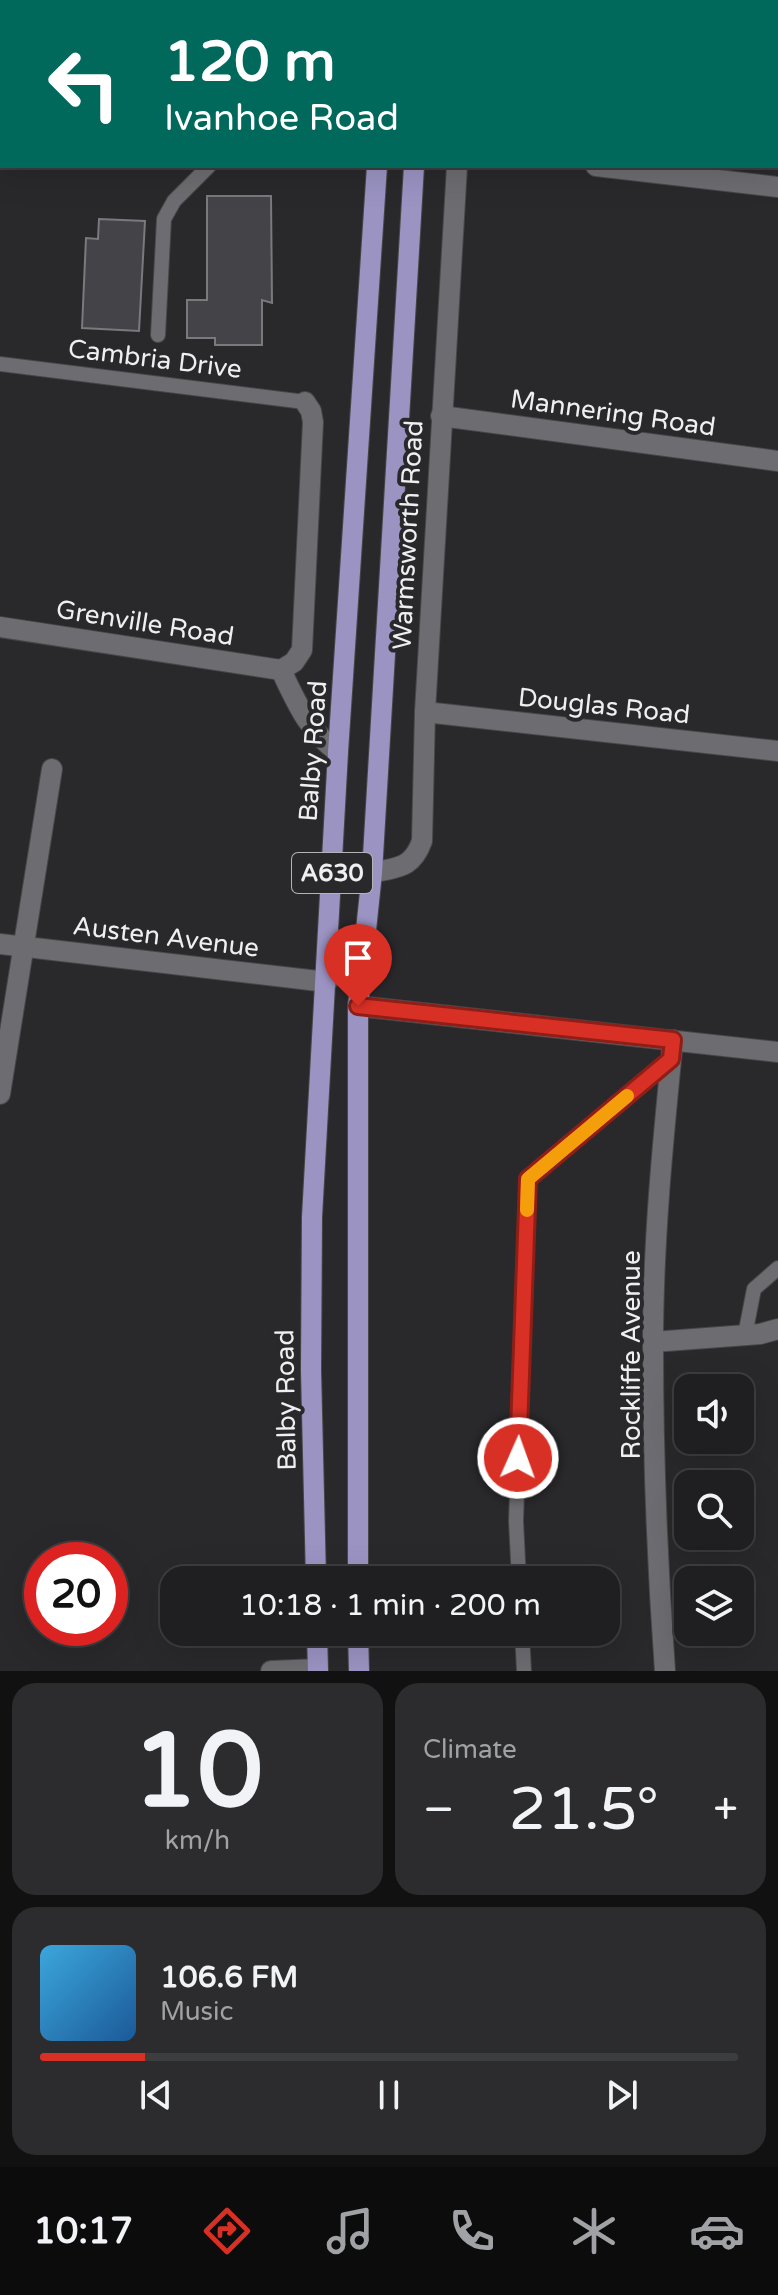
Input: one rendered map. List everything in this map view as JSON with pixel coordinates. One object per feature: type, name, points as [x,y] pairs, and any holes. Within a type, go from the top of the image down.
[{"type":"main road","name":"Balby Road","points":[[316,1566],[311,1370],[312,1217],[338,752],[377,168]]},
{"type":"main road","name":"A630","points":[[358,1566],[358,1006],[372,873],[414,168]]},
{"type":"main road","points":[[317,1646],[318,1670]]},
{"type":"main road","points":[[358,1646],[359,1671]]},
{"type":"street","name":"Warmsworth Road","points":[[372,873],[408,864],[417,855],[422,841],[425,712],[457,168]]},
{"type":"street","points":[[633,168],[670,170],[778,187]]},
{"type":"street","points":[[305,402],[313,422],[302,650],[294,662],[281,670],[308,723],[320,740],[338,752]]},
{"type":"street","name":"Mannering Road","points":[[441,416],[778,461]]},
{"type":"street","name":"Grenville Road","points":[[0,627],[281,670]]},
{"type":"street","name":"Douglas Road","points":[[425,712],[778,751]]},
{"type":"street","points":[[0,1094],[26,948],[52,769]]},
{"type":"street","name":"Austen Avenue","points":[[0,944],[327,982]]},
{"type":"street","points":[[358,1006],[672,1049],[778,1052]]},
{"type":"street","name":"Rockliffe Avenue","points":[[665,1671],[653,1342],[659,1201],[672,1049]]},
{"type":"street","points":[[653,1342],[745,1335],[778,1329]]},
{"type":"street","points":[[271,1671],[318,1670]]},
{"type":"lane","points":[[158,335],[164,219],[174,201],[206,168]]},
{"type":"lane","name":"Cambria Drive","points":[[0,364],[305,402]]},
{"type":"lane","points":[[518,1566],[516,1521],[528,1179],[672,1049]]},
{"type":"lane","points":[[745,1335],[754,1289],[778,1268]]},
{"type":"lane","points":[[523,1646],[524,1671]]},
{"type":"building","points":[[207,196],[271,196],[272,303],[262,300],[262,345],[215,345],[215,338],[187,338],[187,300],[207,300]]},
{"type":"building","points":[[99,219],[145,221],[139,331],[82,328],[86,238],[98,239]]},
{"type":"slow traffic","points":[[527,1210],[528,1179],[627,1096]]},
{"type":"route","points":[[358,1006],[673,1040],[671,1059],[528,1179],[518,1458]]}]
